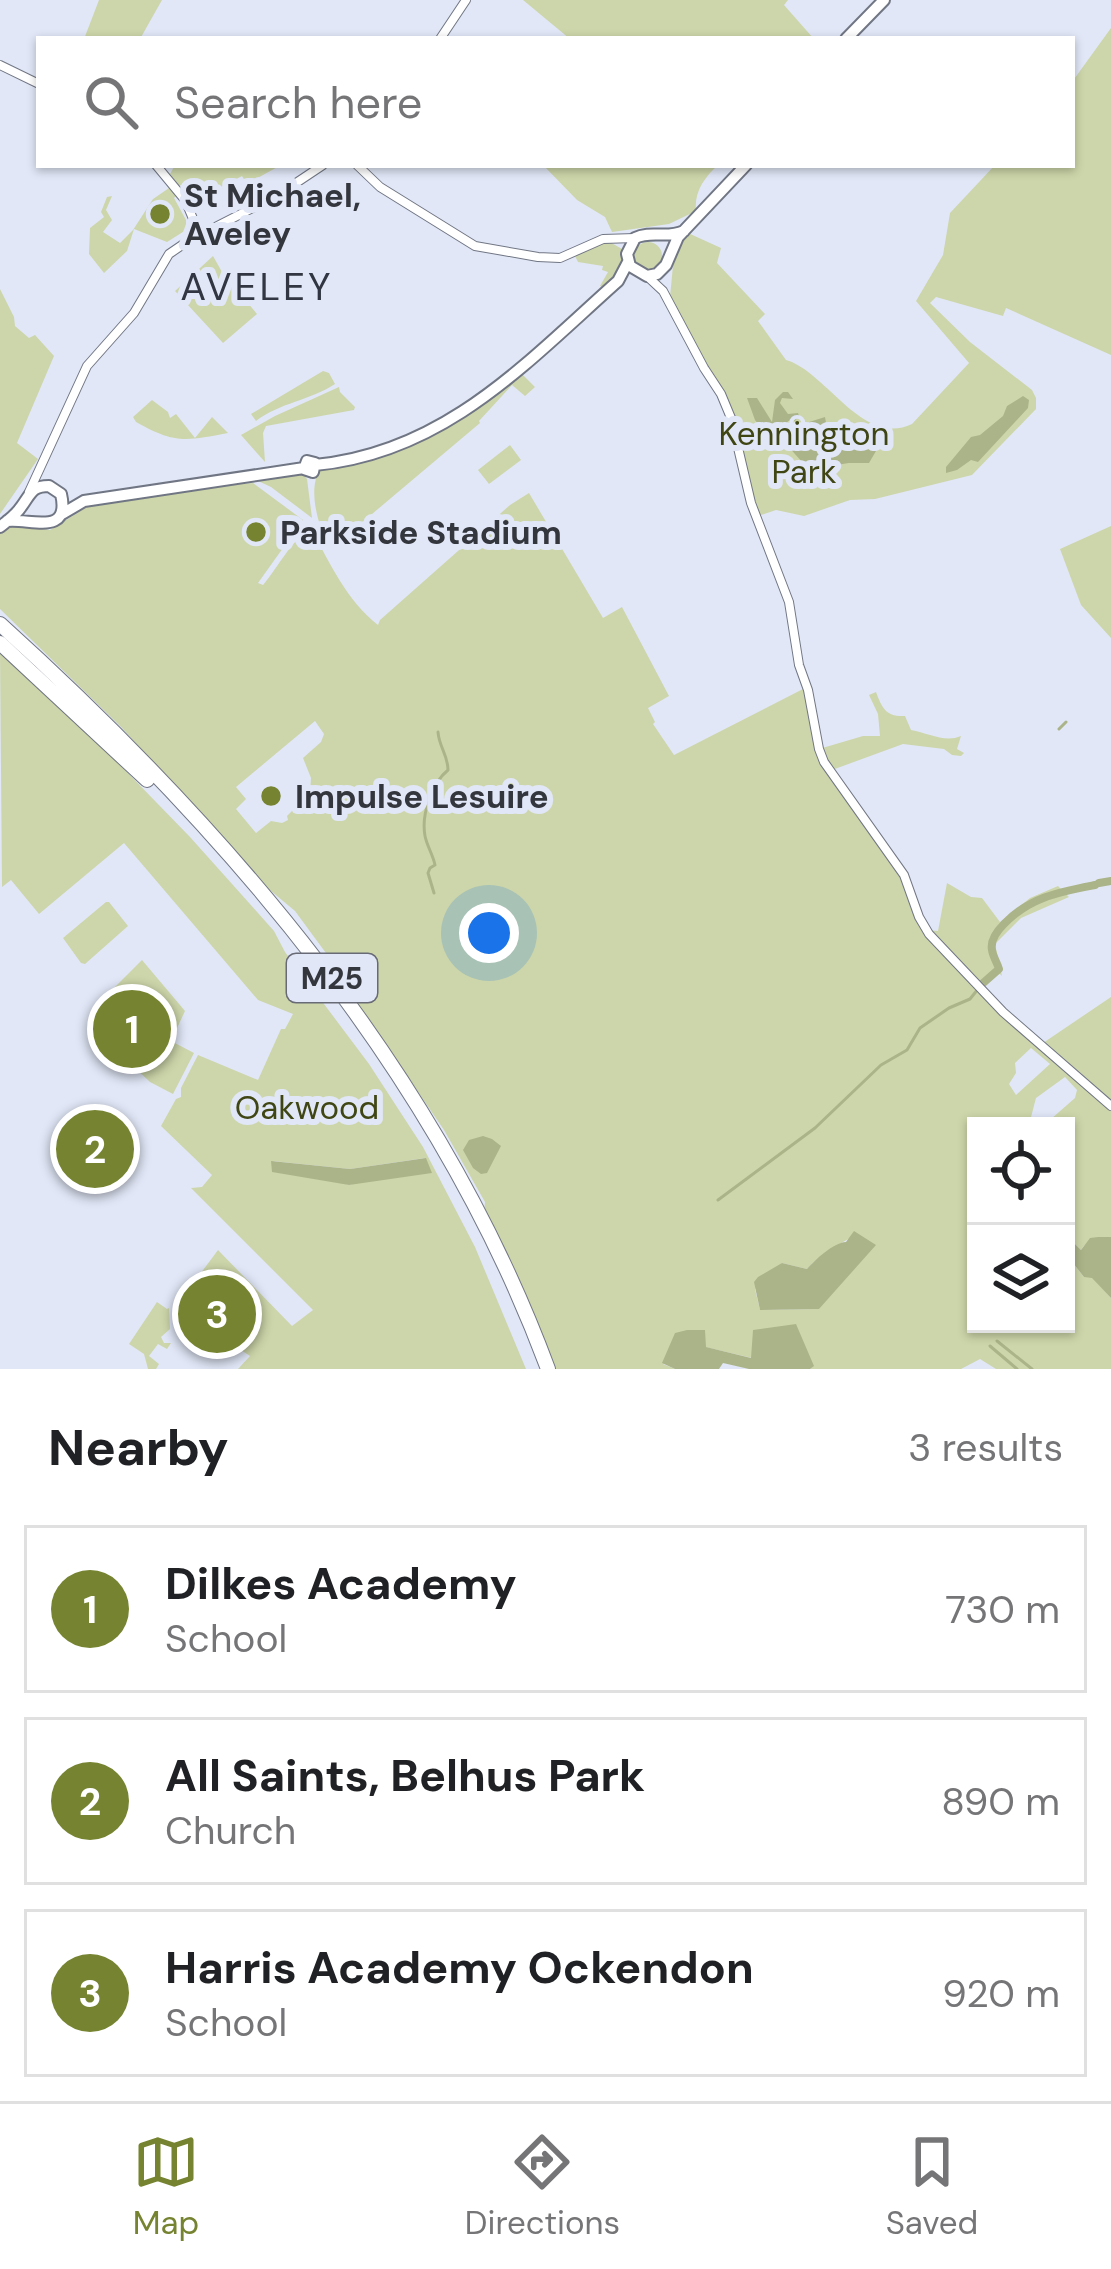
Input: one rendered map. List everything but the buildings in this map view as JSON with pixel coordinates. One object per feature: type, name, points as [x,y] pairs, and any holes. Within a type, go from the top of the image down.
[{"type":"highway","name":"M25","points":[[0,619],[240,868],[353,1006],[468,1190],[508,1271],[543,1369]]},
{"type":"highway","name":"M25","points":[[0,619],[53,665],[64,683]]},
{"type":"highway","name":"M25","points":[[0,639],[92,722],[330,989],[430,1140],[472,1215],[543,1369]]},
{"type":"main road","points":[[849,36],[884,0]]},
{"type":"main road","points":[[3,524],[21,519],[49,523],[84,501],[358,458],[416,438],[496,390],[618,281],[631,274],[660,272],[675,241],[743,168]]},
{"type":"main road","points":[[618,281],[635,238],[684,231]]},
{"type":"main road","points":[[656,236],[665,244],[668,261]]},
{"type":"main road","points":[[628,258],[644,275]]},
{"type":"main road","points":[[3,524],[39,486],[84,501]]},
{"type":"main road","points":[[54,489],[63,500],[62,514]]},
{"type":"main road","points":[[27,496],[26,512],[36,522]]},
{"type":"street","points":[[442,36],[466,0]]},
{"type":"street","points":[[0,65],[36,83]]},
{"type":"street","points":[[158,168],[185,200],[200,235]]},
{"type":"street","points":[[27,496],[88,364],[125,325],[166,256],[318,168]]},
{"type":"street","points":[[360,168],[380,187],[475,246],[556,258],[604,239],[635,238]]},
{"type":"street","points":[[618,239],[628,258]]},
{"type":"street","points":[[663,291],[668,261]]},
{"type":"street","points":[[644,275],[663,291],[726,404],[754,512],[789,602],[821,755],[904,875],[928,934],[1003,1012],[1111,1106]]},
{"type":"street","points":[[39,470],[54,489]]},
{"type":"green space","points":[[99,0],[162,0],[142,36],[85,36]]},
{"type":"green space","points":[[523,0],[788,0],[784,5],[811,36],[566,36]]},
{"type":"green space","name":"Kennington Park","points":[[1111,28],[1111,355],[1006,308],[1003,316],[936,297],[930,303],[970,342],[1032,390],[1036,409],[972,475],[875,499],[850,500],[804,516],[776,510],[758,516],[737,433],[670,297],[679,242],[688,233],[721,248],[717,263],[765,314],[758,321],[786,360],[877,426],[894,429],[912,424],[969,363],[916,301],[943,255],[950,213],[992,168],[1075,168],[1075,78]]},
{"type":"green space","points":[[173,168],[276,168],[247,184],[242,176],[206,195],[193,180],[179,186],[170,174]]},
{"type":"green space","points":[[546,168],[715,168],[701,186],[696,211],[669,224],[612,232],[605,217],[577,200]]},
{"type":"green space","points":[[172,186],[186,230],[167,242],[134,229],[127,251],[104,273],[89,254],[90,228],[104,217],[101,212],[107,197],[112,196],[106,210],[112,220],[103,232],[120,243],[153,199]]},
{"type":"green space","points":[[608,241],[622,249],[624,269],[606,289],[600,286],[608,272],[603,266],[578,262],[575,256]]},
{"type":"green space","points":[[648,242],[658,246],[662,256],[658,266],[648,270],[638,266],[634,256],[638,246]]},
{"type":"green space","points":[[213,256],[257,314],[223,343],[175,291]]},
{"type":"green space","points":[[0,289],[15,326],[29,338],[35,335],[54,356],[17,443],[38,459],[0,514]]},
{"type":"green space","points":[[543,353],[522,374],[535,387],[525,396],[512,385],[480,423],[340,541],[328,544],[315,506],[320,469],[377,455],[455,422]]},
{"type":"green space","points":[[323,371],[335,384],[256,421],[251,414]]},
{"type":"green space","points":[[339,387],[354,410],[266,426],[265,462],[241,435],[275,416]]},
{"type":"green space","points":[[152,400],[170,418],[176,414],[195,438],[212,417],[228,433],[190,439],[161,434],[133,417]]},
{"type":"green space","points":[[510,445],[521,460],[489,484],[478,470]]},
{"type":"green space","points":[[295,473],[307,479],[312,518],[256,480]]},
{"type":"green space","points":[[253,483],[303,520],[258,583],[263,585],[311,528],[348,593],[378,625],[529,493],[603,618],[622,607],[669,696],[648,708],[674,755],[803,689],[819,749],[880,736],[878,714],[869,695],[876,692],[886,710],[905,716],[911,730],[943,738],[961,736],[957,749],[964,753],[961,756],[903,744],[832,770],[907,880],[929,934],[1043,1043],[1111,997],[1111,1237],[1094,1239],[1081,1250],[1075,1244],[1075,1117],[1053,1117],[1075,1098],[1077,1090],[1065,1077],[1036,1098],[1031,1117],[967,1117],[967,1333],[1075,1333],[1075,1266],[1111,1298],[1111,1369],[996,1369],[980,1359],[961,1369],[810,1369],[813,1366],[705,1347],[663,1364],[675,1369],[556,1369],[484,1213],[485,1202],[444,1130],[356,1001],[359,998],[295,911],[265,886],[122,728],[0,609],[0,530],[9,523],[50,530],[90,505]],"holes":[[[315,721],[324,734],[303,758],[311,778],[310,793],[288,820],[271,821],[256,833],[236,809],[246,799],[236,787]],[[1031,1048],[1050,1064],[1016,1095],[1009,1084],[1016,1073],[1015,1063]],[[850,1238],[819,1309],[760,1310],[755,1289],[782,1263],[807,1269]]]},
{"type":"green space","points":[[1111,526],[1111,638],[1081,605],[1060,549]]},
{"type":"green space","name":"Oakwood","points":[[0,651],[122,767],[274,931],[423,1147],[475,1247],[526,1369],[238,1369],[250,1356],[227,1341],[240,1322],[189,1289],[218,1250],[292,1326],[313,1310],[191,1188],[202,1187],[212,1175],[161,1126],[181,1097],[198,1055],[258,1080],[293,1014],[258,1000],[124,843],[39,914],[11,880],[2,887]],"holes":[[[425,1158],[349,1185],[272,1161],[350,1169]]]},
{"type":"green space","points":[[947,883],[982,898],[1000,922],[1030,898],[1058,886],[1069,897],[1021,918],[995,944],[1002,976],[996,970],[980,985],[928,930],[938,931]]},
{"type":"green space","points":[[106,902],[128,926],[81,963],[63,938]]},
{"type":"green space","points":[[142,960],[185,1011],[171,1041],[194,1053],[173,1094],[133,1066],[143,1035],[153,1028],[110,992]]},
{"type":"green space","points":[[157,1302],[169,1308],[170,1329],[161,1337],[164,1343],[171,1343],[167,1349],[158,1344],[149,1356],[159,1364],[148,1369],[144,1354],[129,1344]]},
{"type":"shaded area","points":[[783,392],[793,399],[782,398],[780,403],[788,414],[799,416],[788,421],[784,430],[825,417],[827,428],[822,430],[864,439],[866,449],[873,444],[876,451],[869,463],[816,468],[803,463],[786,444],[773,443],[755,420],[747,398],[757,398],[772,422],[775,400]]},
{"type":"shaded area","points":[[1023,396],[1029,400],[1028,408],[978,462],[971,460],[946,473],[971,437],[980,435]]},
{"type":"shaded area","points":[[483,1136],[501,1146],[487,1173],[481,1174],[463,1150],[469,1140]]},
{"type":"shaded area","points":[[426,1158],[432,1173],[349,1185],[272,1172],[271,1161],[350,1169]]},
{"type":"shaded area","points":[[854,1231],[876,1245],[819,1309],[760,1310],[754,1282],[758,1277],[782,1263],[807,1269]]},
{"type":"shaded area","points":[[1111,1237],[1111,1298],[1075,1266],[1075,1244],[1081,1250],[1090,1238]]},
{"type":"shaded area","points":[[796,1324],[814,1366],[810,1369],[749,1369],[723,1363],[719,1369],[675,1369],[662,1363],[675,1333],[705,1330],[706,1347],[751,1358],[753,1330]]},
{"type":"waterway","points":[[1059,729],[1066,722]]},
{"type":"waterway","points":[[434,893],[428,873],[435,865],[424,827],[433,791],[448,770],[438,732]]},
{"type":"waterway","points":[[1099,883],[1111,881]]},
{"type":"waterway","points":[[982,984],[999,969],[992,943],[1014,915],[1046,897],[1095,885]]},
{"type":"waterway","points":[[718,1200],[815,1128],[881,1065],[907,1050],[920,1028],[970,999],[978,989]]},
{"type":"waterway","points":[[997,1341],[1032,1369]]},
{"type":"waterway","points":[[990,1346],[1017,1369]]},
{"type":"place","name":"St Michael, Aveley","points":[[160,214]]},
{"type":"place","name":"Parkside Stadium","points":[[256,532]]},
{"type":"place","name":"Impulse Lesuire","points":[[271,796]]},
{"type":"place","name":"Dilkes Academy","points":[[132,1029]]},
{"type":"place","name":"All Saints, Belhus Park","points":[[95,1149]]},
{"type":"place","name":"Harris Academy Ockendon","points":[[217,1314]]},
{"type":"district","name":"AVELEY","points":[[257,286]]}]
